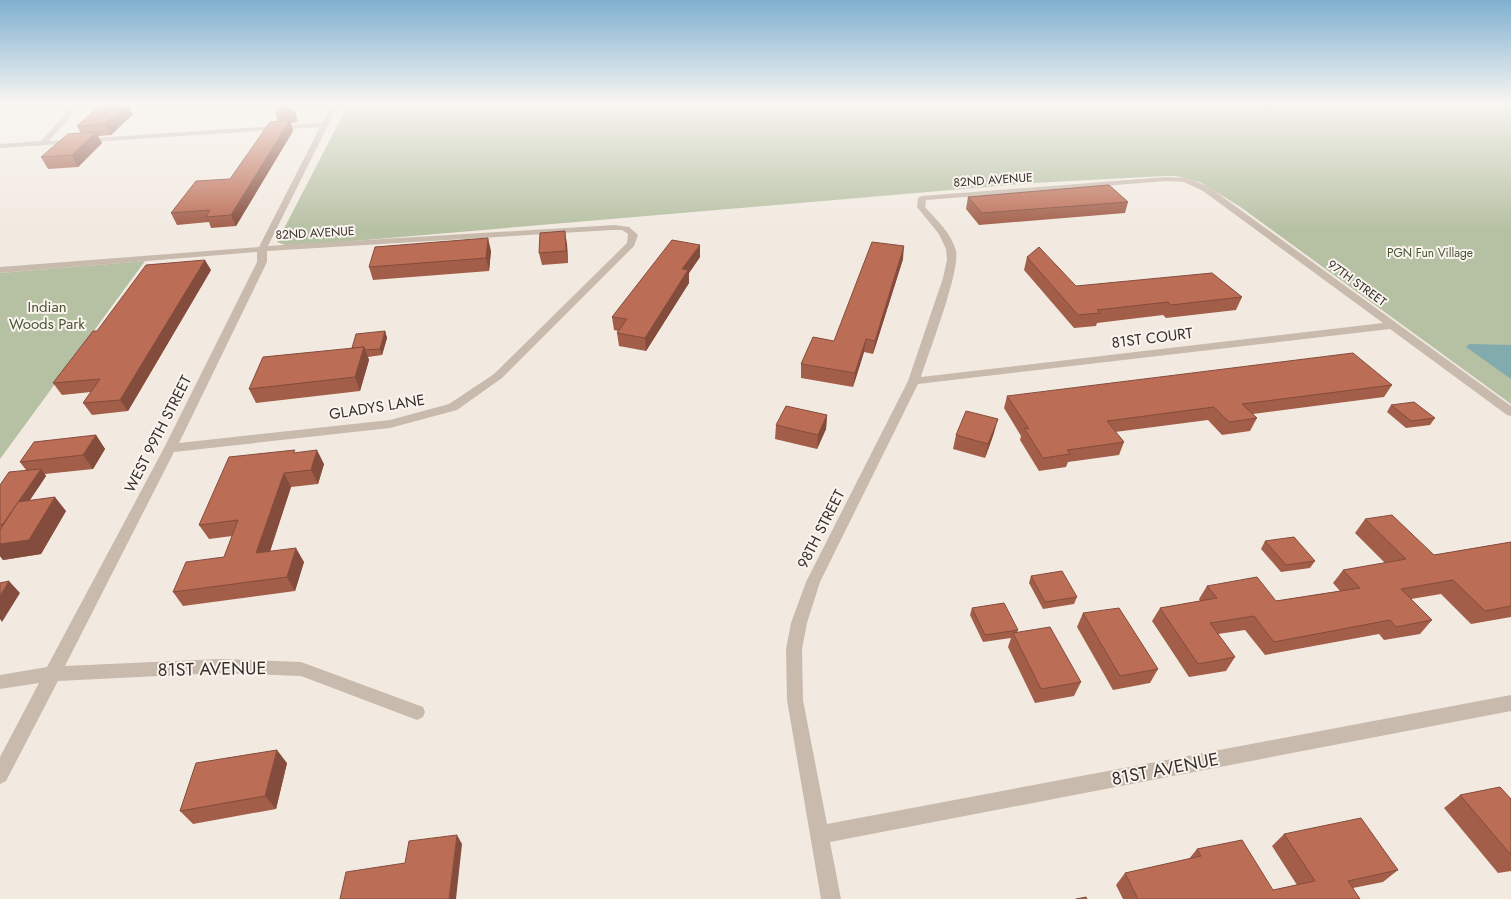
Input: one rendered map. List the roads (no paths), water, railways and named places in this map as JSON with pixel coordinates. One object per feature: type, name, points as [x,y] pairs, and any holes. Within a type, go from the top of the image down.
[{"type":"street","name":"WEST 99TH STREET","points":[[0,775],[170,448],[262,262],[262,249],[312,147]]},
{"type":"street","name":"82ND AVENUE","points":[[922,198],[1166,179],[1186,180]]},
{"type":"street","name":"97TH STREET","points":[[1186,180],[1206,189],[1511,412]]},
{"type":"street","name":"98TH STREET","points":[[830,899],[795,700],[793,670],[799,623],[813,582],[914,381],[952,260],[951,249],[947,239],[921,208],[922,198]]},
{"type":"street","name":"82ND AVENUE","points":[[0,270],[262,249],[618,227],[631,231]]},
{"type":"street","name":"GLADYS LANE","points":[[170,448],[390,424],[453,407],[498,376],[631,244],[634,235],[631,231]]},
{"type":"street","name":"81ST COURT","points":[[914,381],[1394,325]]},
{"type":"street","name":"81ST AVENUE","points":[[0,682],[51,674],[219,666],[300,669],[417,712]]},
{"type":"street","name":"81ST AVENUE","points":[[818,835],[1511,703]]},
{"type":"water","points":[[1469,344],[1511,345],[1511,379],[1466,347]]},
{"type":"park label","name":"PGN Fun Village","points":[[1430,253]]},
{"type":"park label","name":"Indian Woods Park","points":[[47,316]]}]
